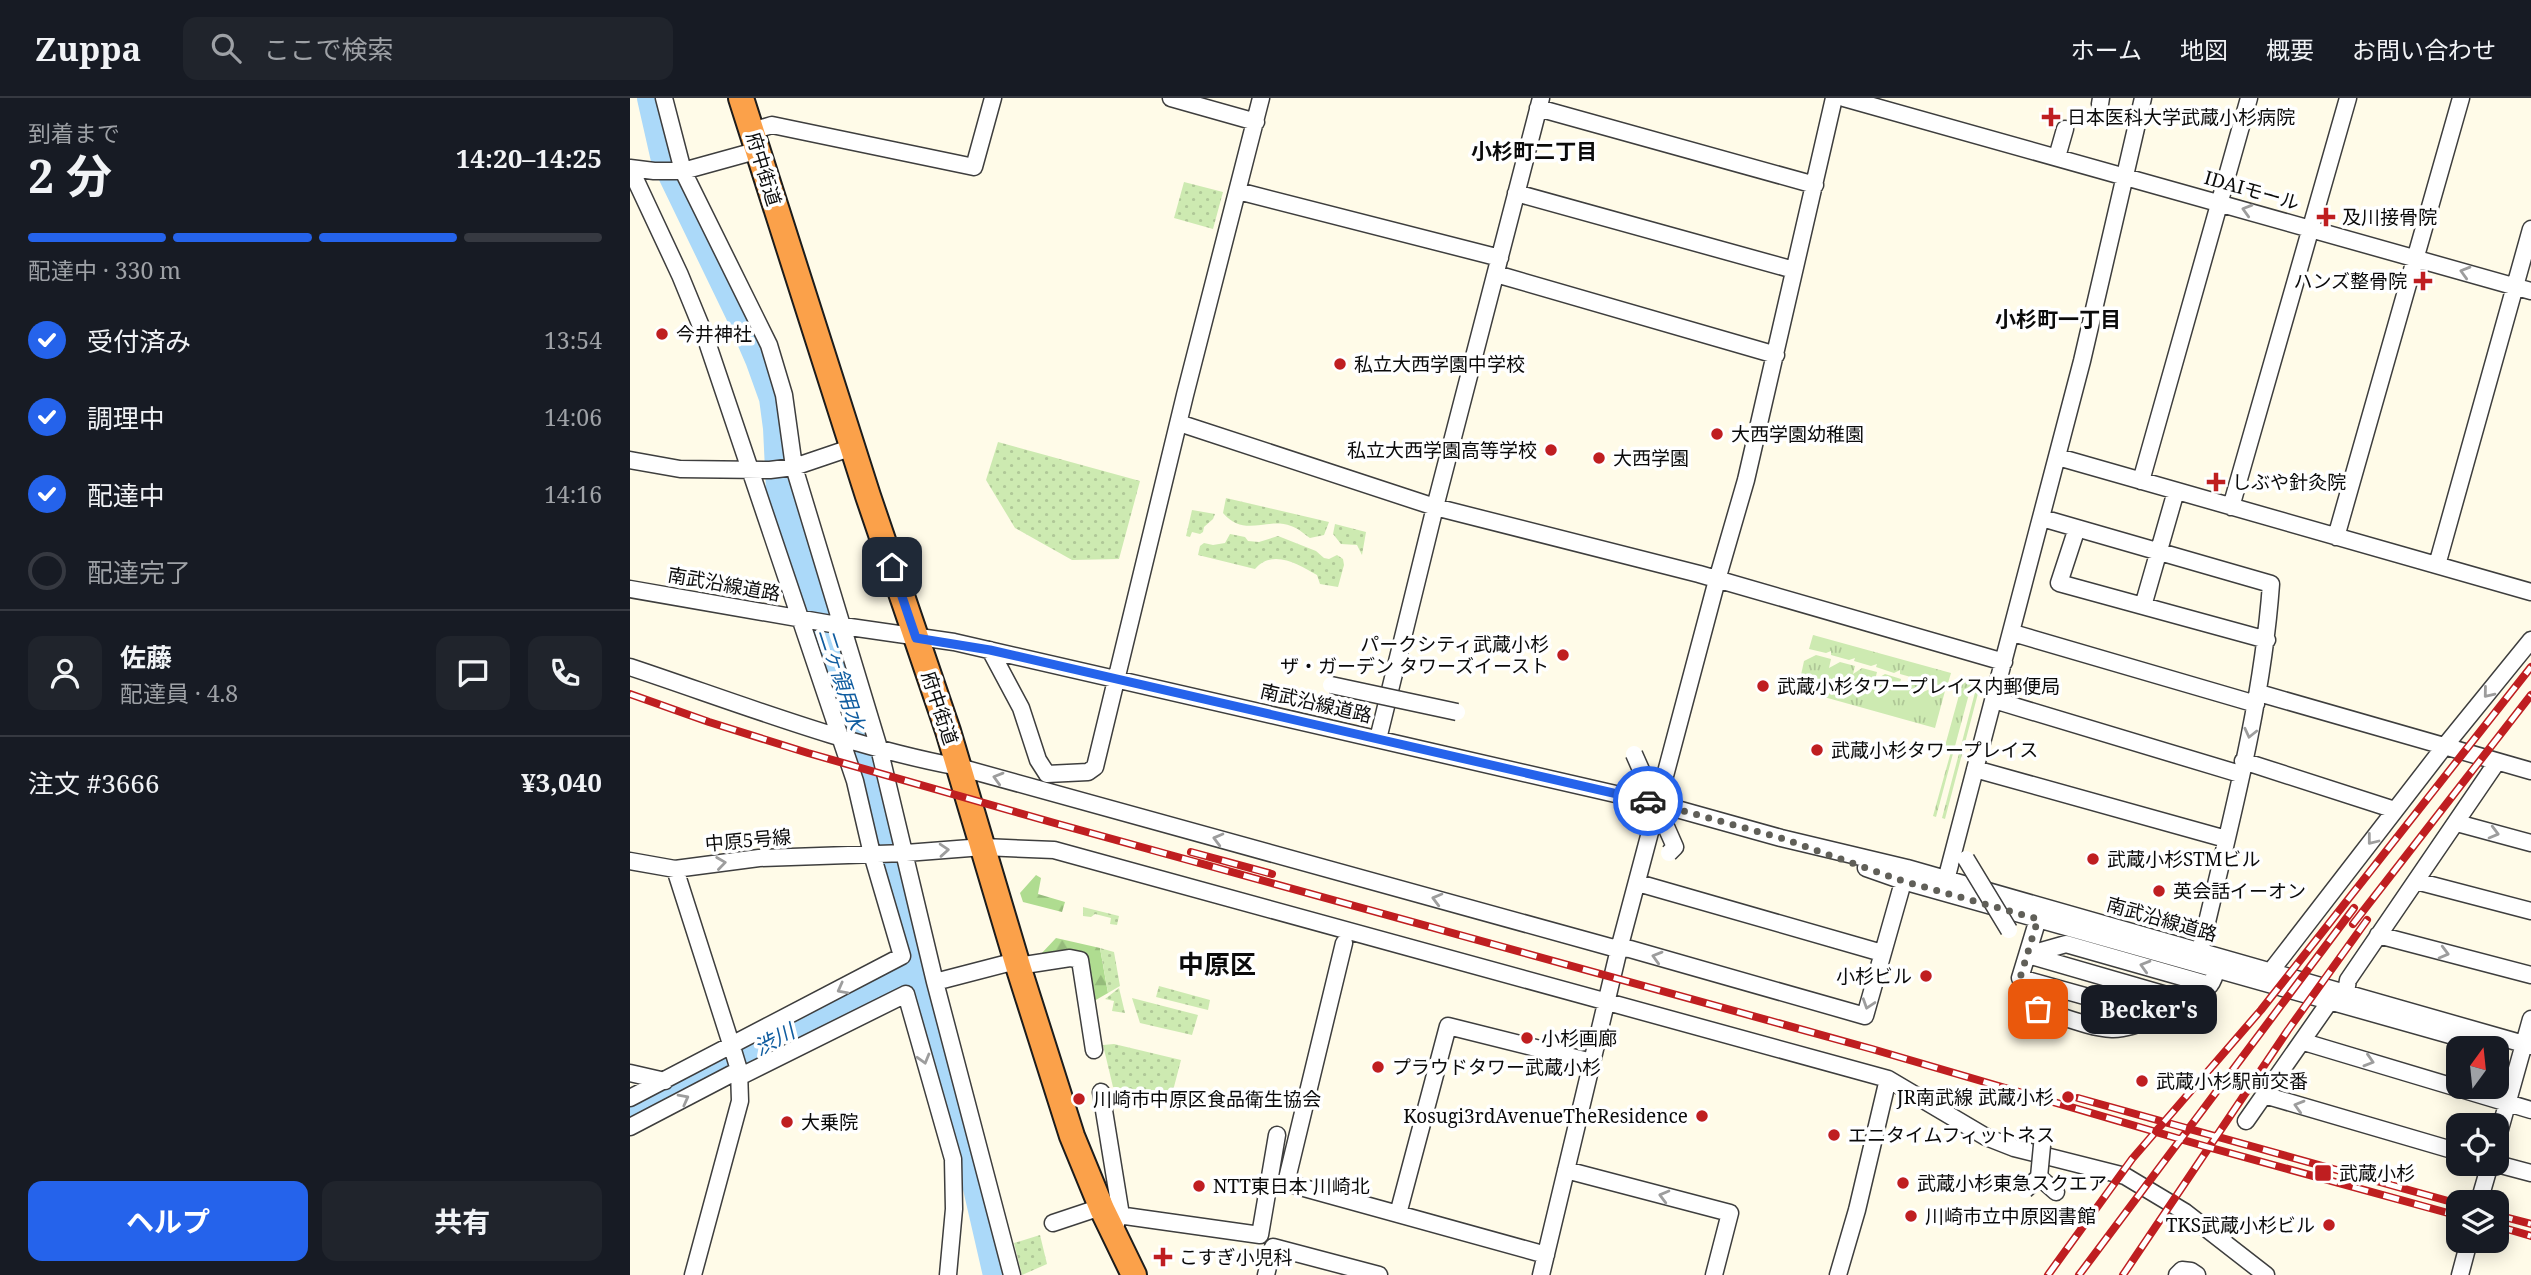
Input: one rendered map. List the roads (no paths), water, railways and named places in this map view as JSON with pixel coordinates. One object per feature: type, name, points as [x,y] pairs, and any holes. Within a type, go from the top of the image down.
[{"type":"highway","name":"府中街道","points":[[741,98],[959,767],[1072,1136],[1111,1218],[1134,1275]]},
{"type":"street","points":[[664,98],[683,172],[769,345],[784,395],[792,467],[841,626],[905,853],[935,982],[1012,1275]]},
{"type":"street","points":[[630,168],[683,172],[755,140],[772,125],[974,167],[993,98]]},
{"type":"street","points":[[1171,98],[1256,122]]},
{"type":"street","points":[[990,650],[1021,708],[1043,773],[1088,772],[1095,767],[1261,98]]},
{"type":"street","points":[[1542,1275],[1619,949],[1746,480],[1834,98]]},
{"type":"street","name":"IDAIモール","points":[[1844,98],[2531,291]]},
{"type":"street","points":[[1946,880],[2082,361],[2143,98]]},
{"type":"street","points":[[2141,481],[2249,98]]},
{"type":"street","points":[[2231,507],[2347,98]]},
{"type":"street","points":[[2336,537],[2461,98]]},
{"type":"street","points":[[1378,739],[1540,103],[1815,185]]},
{"type":"street","points":[[2057,157],[2064,129]]},
{"type":"street","points":[[630,168],[705,336],[749,469],[806,620],[845,739],[872,854],[902,956],[630,1098]]},
{"type":"street","points":[[1238,191],[1498,266],[1776,355]]},
{"type":"street","points":[[1516,193],[1794,270]]},
{"type":"street","points":[[2437,565],[2531,229]]},
{"type":"street","points":[[1179,423],[1435,507],[1717,580],[2004,662]]},
{"type":"street","points":[[630,460],[680,468],[770,470],[792,467],[853,447]]},
{"type":"street","points":[[2057,457],[2531,592]]},
{"type":"street","points":[[2143,606],[2176,491]]},
{"type":"street","points":[[2042,518],[2271,584],[2267,640],[2257,698],[2200,952]]},
{"type":"street","points":[[2077,528],[2059,583],[2267,640]]},
{"type":"street","name":"南武沿線道路","points":[[630,589],[990,650],[1659,804],[2040,913],[2200,952],[2216,971]]},
{"type":"street","points":[[2012,633],[2531,771]]},
{"type":"street","points":[[2269,977],[2395,810],[2531,640]]},
{"type":"street","points":[[630,667],[845,739],[921,760],[959,767],[1619,949],[1630,949],[1865,1016],[1905,875]]},
{"type":"street","points":[[1331,685],[1457,712]]},
{"type":"street","points":[[1994,700],[2395,810]]},
{"type":"street","points":[[2346,992],[2348,980],[2497,762]]},
{"type":"street","points":[[1636,766],[1675,844]]},
{"type":"street","points":[[1975,769],[2226,839]]},
{"type":"street","points":[[2457,823],[2531,843]]},
{"type":"street","name":"中原5号線","points":[[630,861],[675,869],[759,858],[905,853],[983,847],[1054,850],[1888,1079],[1986,1137],[2014,1148],[2124,1176],[2185,1212],[2266,1275]]},
{"type":"street","points":[[1966,859],[2009,930]]},
{"type":"street","points":[[675,869],[739,1074],[740,1101],[693,1275]]},
{"type":"street","name":"南武沿線道路","points":[[1905,875],[1946,880],[2216,971],[2269,977],[2346,992],[2527,1051]]},
{"type":"street","points":[[2416,881],[2531,911]]},
{"type":"street","points":[[1638,883],[1882,953]]},
{"type":"street","points":[[2040,913],[2020,978],[2038,1009],[2109,1029],[2124,1028],[2160,1017],[2187,1001],[2216,971]]},
{"type":"street","points":[[2378,935],[2531,975]]},
{"type":"street","points":[[1344,943],[1286,1183],[1546,1255]]},
{"type":"street","points":[[2027,955],[2066,944],[2216,971]]},
{"type":"street","points":[[2027,955],[2187,1001]]},
{"type":"street","points":[[935,982],[1017,963],[1070,958],[1080,960],[1094,1050]]},
{"type":"street","name":"南武沿線道路","points":[[2269,977],[2330,1001],[2451,1036]]},
{"type":"street","points":[[2020,978],[2160,1017]]},
{"type":"street","points":[[630,1127],[905,993],[953,1159],[954,1209],[948,1275]]},
{"type":"street","points":[[2246,1121],[2304,1042],[2330,1001]]},
{"type":"street","points":[[2505,1113],[2527,1051],[2531,1019]]},
{"type":"street","points":[[1398,1214],[1448,1026],[1592,1062]]},
{"type":"street","points":[[2304,1042],[2531,1110]]},
{"type":"street","points":[[630,1073],[665,1081]]},
{"type":"street","points":[[1838,1275],[1857,1210],[1888,1079]]},
{"type":"street","points":[[1101,1093],[1121,1209],[1111,1218]]},
{"type":"street","points":[[2264,1095],[2446,1148]]},
{"type":"street","points":[[1053,1223],[1111,1218],[1260,1235],[1277,1135]]},
{"type":"street","points":[[2025,1190],[2039,1177],[2043,1135]]},
{"type":"street","points":[[953,1159],[983,1167]]},
{"type":"street","points":[[2509,1168],[2531,1174]]},
{"type":"street","points":[[1566,1170],[1730,1213],[1714,1275]]},
{"type":"street","points":[[2039,1177],[2056,1192]]},
{"type":"street","points":[[1266,1275],[1273,1247],[1379,1275]]},
{"type":"street","points":[[2460,1275],[2466,1253]]},
{"type":"street","points":[[2177,1275],[2182,1270],[2191,1270],[2197,1275]]},
{"type":"waterway","name":"二ヶ領用水","points":[[652,98],[666,160],[740,313],[774,398],[781,490],[802,548],[863,744],[917,963],[961,1114],[998,1275]]},
{"type":"waterway","name":"渋川","points":[[630,1115],[917,963]]},
{"type":"railway","points":[[2048,1275],[2132,1159],[2261,1010],[2531,667]]},
{"type":"railway","points":[[630,694],[808,753],[1872,1049],[2204,1146],[2446,1212]]},
{"type":"railway","points":[[2353,924],[2531,695]]},
{"type":"railway","points":[[1191,852],[1272,874]]},
{"type":"railway","points":[[2079,1275],[2354,908]]},
{"type":"railway","points":[[2123,1275],[2288,1030],[2367,920]]},
{"type":"railway","points":[[2078,1098],[2446,1200]]},
{"type":"railway","points":[[2509,1218],[2531,1224]]},
{"type":"railway","points":[[2509,1230],[2531,1236]]},
{"type":"place","name":"日本医科大学武蔵小杉病院","points":[[2051,117]]},
{"type":"place","name":"及川接骨院","points":[[2326,217]]},
{"type":"place","name":"ハンズ整骨院","points":[[2423,281]]},
{"type":"place","name":"今井神社","points":[[662,334]]},
{"type":"place","name":"私立大西学園中学校","points":[[1340,364]]},
{"type":"place","name":"大西学園幼稚園","points":[[1717,434]]},
{"type":"place","name":"私立大西学園高等学校","points":[[1551,450]]},
{"type":"place","name":"大西学園","points":[[1599,458]]},
{"type":"place","name":"しぶや針灸院","points":[[2216,482]]},
{"type":"place","name":"パークシティ武蔵小杉 ザ・ガーデン タワーズイースト","points":[[1563,655]]},
{"type":"place","name":"武蔵小杉タワープレイス内郵便局","points":[[1763,686]]},
{"type":"place","name":"武蔵小杉タワープレイス","points":[[1817,750]]},
{"type":"place","name":"武蔵小杉STMビル","points":[[2093,859]]},
{"type":"place","name":"英会話イーオン","points":[[2159,891]]},
{"type":"place","name":"小杉ビル","points":[[1926,976]]},
{"type":"place","name":"Becker's","points":[[2038,1009]]},
{"type":"place","name":"小杉画廊","points":[[1527,1038]]},
{"type":"place","name":"プラウドタワー武蔵小杉","points":[[1378,1067]]},
{"type":"place","name":"武蔵小杉駅前交番","points":[[2142,1081]]},
{"type":"place","name":"JR南武線 武蔵小杉","points":[[2068,1097]]},
{"type":"place","name":"川崎市中原区食品衛生協会","points":[[1079,1099]]},
{"type":"place","name":"Kosugi3rdAvenueTheResidence","points":[[1702,1116]]},
{"type":"place","name":"大乗院","points":[[787,1122]]},
{"type":"place","name":"エニタイムフィットネス","points":[[1834,1135]]},
{"type":"place","name":"武蔵小杉","points":[[2323,1173]]},
{"type":"place","name":"武蔵小杉東急スクエア","points":[[1903,1183]]},
{"type":"place","name":"NTT東日本 川崎北","points":[[1199,1186]]},
{"type":"place","name":"川崎市立中原図書館","points":[[1911,1216]]},
{"type":"place","name":"TKS武蔵小杉ビル","points":[[2329,1225]]},
{"type":"place","name":"こすぎ小児科","points":[[1163,1257]]},
{"type":"district","name":"小杉町二丁目","points":[[1534,151]]},
{"type":"district","name":"小杉町一丁目","points":[[2058,319]]},
{"type":"district","name":"中原区","points":[[1217,964]]}]
